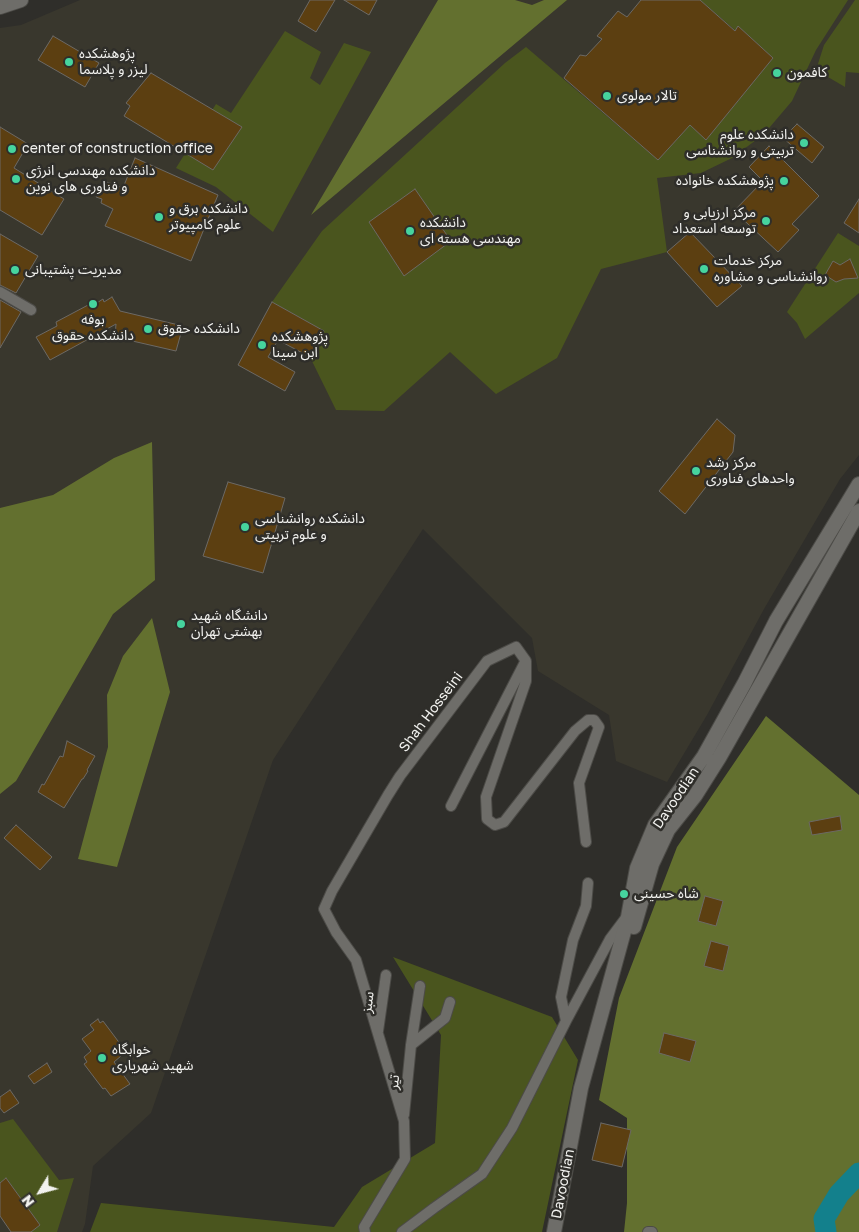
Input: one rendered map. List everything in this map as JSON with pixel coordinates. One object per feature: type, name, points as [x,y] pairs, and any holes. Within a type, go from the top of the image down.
[{"type":"street","points":[[0,7],[21,0]]},
{"type":"street","points":[[0,292],[31,310]]},
{"type":"street","name":"Davoodian","points":[[562,1232],[588,1089],[632,917],[637,868],[655,825],[704,756],[776,621],[859,484]]},
{"type":"street","name":"Davoodian","points":[[554,1232],[581,1088],[632,917],[652,864],[668,830],[695,796],[719,758],[859,511]]},
{"type":"street","points":[[806,572],[822,575]]},
{"type":"street","name":"Shah Hosseini","points":[[364,1232],[364,1227],[405,1159],[404,1121],[356,960],[336,932],[324,909],[332,891],[388,794],[487,661],[516,647],[526,661]]},
{"type":"street","points":[[451,806],[526,661]]},
{"type":"street","points":[[526,661],[526,681],[486,797],[487,819],[496,825],[504,822],[575,731],[588,720],[594,720],[599,727],[578,783],[586,842]]},
{"type":"street","points":[[566,1021],[561,997],[573,940],[586,906],[588,883]]},
{"type":"street","points":[[402,1232],[482,1174],[512,1128],[610,939],[632,917]]},
{"type":"street","name":"سبز","points":[[377,1034],[386,975]]},
{"type":"street","name":"تیر","points":[[404,1121],[411,1045],[420,986]]},
{"type":"street","points":[[411,1045],[445,1018],[450,1002]]},
{"type":"shaded area","name":"دانشگاه شهید بهشتی تهران","points":[[80,0],[859,0],[859,455],[840,479],[764,609],[707,715],[667,782],[616,761],[609,715],[538,671],[532,638],[423,529],[273,760],[151,1113],[93,1166],[85,1224],[82,1232],[0,1232],[0,28],[21,25]]},
{"type":"green space","points":[[438,0],[515,0],[532,5],[544,0],[567,0],[311,215]]},
{"type":"green space","points":[[700,0],[848,0],[816,50],[792,101],[764,134],[732,158],[701,173],[657,178],[667,252],[601,269],[557,358],[496,394],[450,352],[384,411],[336,410],[310,357],[324,331],[272,302],[322,231],[505,63],[526,47],[658,160],[690,125],[706,140],[773,58],[739,27],[736,31]]},
{"type":"green space","points":[[855,0],[859,0],[859,73],[846,72],[845,87],[816,70],[824,45]]},
{"type":"green space","points":[[285,31],[321,52],[310,78],[320,85],[344,43],[371,52],[273,232],[216,187],[176,168],[216,104],[231,113]]},
{"type":"green space","points":[[838,233],[859,246],[859,293],[805,339],[797,323],[787,312]]},
{"type":"green space","points":[[152,442],[155,580],[113,614],[16,781],[0,794],[0,508],[53,495],[114,458]]},
{"type":"green space","points":[[152,618],[170,692],[117,867],[78,859],[108,747],[107,695],[123,656]]},
{"type":"green space","points":[[766,716],[859,795],[859,1232],[624,1232],[627,1203],[627,1118],[599,1100],[619,998],[677,847]]},
{"type":"green space","points":[[393,957],[552,1017],[578,1060],[542,1232],[90,1232],[101,1203],[334,1227],[362,1187],[435,1143],[441,1035]]},
{"type":"green space","points":[[13,1119],[59,1180],[74,1178],[57,1232],[31,1232],[40,1225],[6,1178],[0,1183],[0,1123]]},
{"type":"building","points":[[310,0],[335,0],[316,32],[298,21]]},
{"type":"building","points":[[344,0],[377,0],[369,15]]},
{"type":"building","points":[[641,0],[700,0],[735,31],[738,26],[773,58],[706,140],[690,125],[658,160],[564,78],[580,55],[586,56],[602,39],[597,36],[618,11],[627,17]]},
{"type":"building","name":"پژوهشکده لیزر و پلاسما","points":[[53,36],[99,63],[85,87],[38,60]]},
{"type":"building","points":[[151,73],[242,127],[213,170],[124,116],[130,106],[126,103]]},
{"type":"building","name":"دانشکده علوم تربیتی و روانشناسی","points":[[797,124],[824,147],[812,163],[783,138]]},
{"type":"building","name":"دانشکده مهندسی انرژی و فناوری های نوین","points":[[0,127],[28,144],[14,168],[64,199],[42,235],[0,210]]},
{"type":"building","points":[[769,146],[819,196],[792,224],[799,230],[778,252],[734,211],[763,181],[749,167]]},
{"type":"building","name":"دانشکده برق و علوم کامپیوتر","points":[[135,158],[218,195],[191,261],[105,226],[113,209],[101,203],[102,199],[96,197],[104,181],[123,188]]},
{"type":"building","name":"دانشکده مهندسی هسته ای","points":[[415,189],[451,241],[404,276],[369,222]]},
{"type":"building","points":[[859,199],[859,233],[844,223]]},
{"type":"building","name":"مرکز خدمات روانشناسی و مشاوره","points":[[690,232],[742,286],[717,307],[667,252]]},
{"type":"building","name":"مدیریت پشتیبانی","points":[[0,234],[38,256],[16,293],[0,285]]},
{"type":"building","points":[[850,259],[858,278],[844,279],[836,282],[825,275],[833,261],[840,265]]},
{"type":"building","name":"دانشکده حقوق","points":[[112,297],[120,311],[183,326],[176,351],[115,337],[116,324],[50,360],[36,337],[57,326],[56,322],[90,304],[92,306],[103,299],[104,302]]},
{"type":"building","points":[[0,300],[21,312],[0,348]]},
{"type":"building","name":"پژوهشکده ابن سینا","points":[[272,302],[324,331],[310,357],[278,340],[268,357],[295,372],[285,391],[238,365]]},
{"type":"building","name":"مرکز رشد واحدهای فناوری","points":[[717,419],[735,435],[733,452],[685,514],[659,491]]},
{"type":"building","name":"دانشکده روانشناسی و علوم تربیتی","points":[[228,482],[285,498],[263,573],[203,556]]},
{"type":"building","points":[[67,741],[95,756],[88,771],[64,808],[38,792],[60,756],[63,757]]},
{"type":"building","points":[[840,816],[842,830],[812,835],[809,822]]},
{"type":"building","points":[[16,825],[52,857],[40,870],[4,838]]},
{"type":"building","points":[[705,896],[723,901],[716,926],[698,921]]},
{"type":"building","points":[[711,941],[729,946],[723,971],[704,966]]},
{"type":"building","name":"خوابگاه شهید شهریاری","points":[[98,1019],[100,1023],[103,1021],[124,1049],[119,1053],[121,1056],[114,1062],[130,1084],[111,1096],[105,1088],[103,1089],[84,1064],[87,1062],[84,1057],[91,1051],[82,1039],[94,1030],[90,1025]]},
{"type":"building","points":[[664,1033],[696,1041],[690,1062],[659,1053]]},
{"type":"building","points":[[47,1063],[52,1072],[34,1084],[28,1076]]},
{"type":"building","points":[[10,1090],[19,1103],[4,1113],[0,1108],[0,1097]]},
{"type":"building","points":[[601,1123],[631,1130],[622,1167],[592,1160]]},
{"type":"building","points":[[6,1178],[40,1225],[31,1232],[11,1232],[0,1216],[0,1183]]},
{"type":"waterway","points":[[826,1232],[824,1219],[839,1194],[859,1173]]},
{"type":"place","name":"پژوهشکده لیزر و پلاسما","points":[[69,62]]},
{"type":"place","name":"کافمون","points":[[777,73]]},
{"type":"place","name":"تالار مولوی","points":[[607,96]]},
{"type":"place","name":"دانشکده علوم تربیتی و روانشناسی","points":[[804,143]]},
{"type":"place","name":"center of construction office","points":[[12,149]]},
{"type":"place","name":"دانشکده مهندسی انرژی و فناوری های نوین","points":[[16,179]]},
{"type":"place","name":"پژوهشکده خانواده","points":[[784,181]]},
{"type":"place","name":"دانشکده برق و علوم کامپیوتر","points":[[159,217]]},
{"type":"place","name":"مرکز ارزیابی و توسعه استعداد","points":[[766,221]]},
{"type":"place","name":"دانشکده مهندسی هسته ای","points":[[410,231]]},
{"type":"place","name":"مرکز خدمات روانشناسی و مشاوره","points":[[704,269]]},
{"type":"place","name":"مدیریت پشتیبانی","points":[[15,270]]},
{"type":"place","name":"بوفه دانشکده حقوق","points":[[93,304]]},
{"type":"place","name":"دانشکده حقوق","points":[[148,329]]},
{"type":"place","name":"پژوهشکده ابن سینا","points":[[262,345]]},
{"type":"place","name":"مرکز رشد واحدهای فناوری","points":[[696,471]]},
{"type":"place","name":"دانشکده روانشناسی و علوم تربیتی","points":[[245,527]]},
{"type":"place","name":"دانشگاه شهید بهشتی تهران","points":[[181,624]]},
{"type":"place","name":"شاه حسینی","points":[[624,894]]},
{"type":"place","name":"خوابگاه شهید شهریاری","points":[[102,1058]]}]
